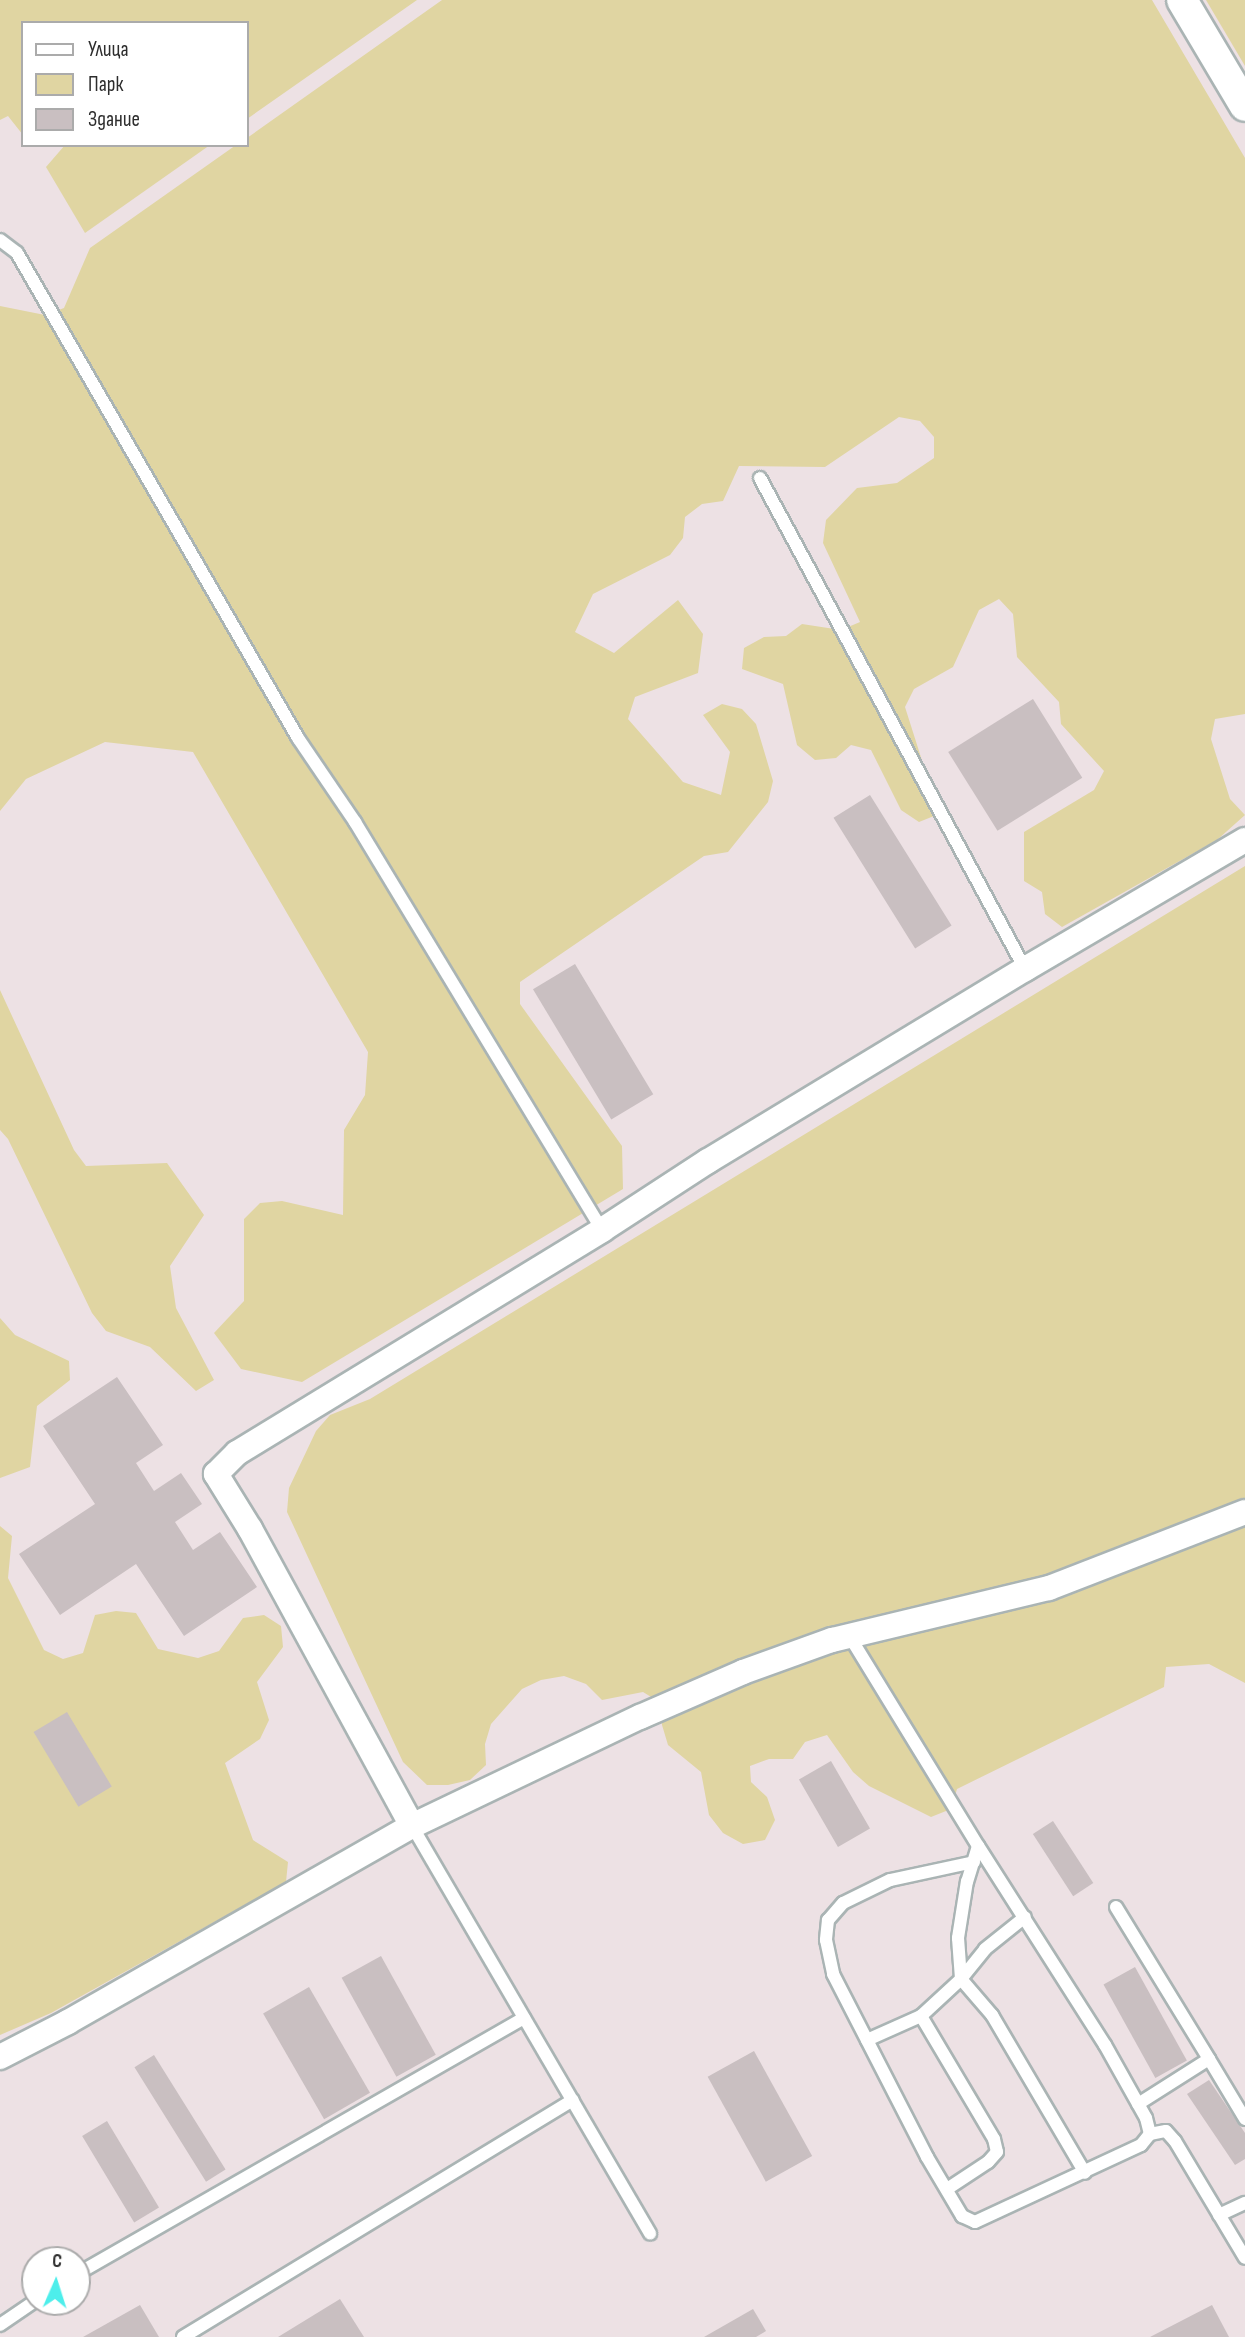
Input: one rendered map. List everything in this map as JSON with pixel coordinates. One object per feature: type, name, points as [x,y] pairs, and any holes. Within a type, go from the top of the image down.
[{"type":"street","points":[[1182,0],[1245,106]]},
{"type":"street","points":[[411,1826],[250,1529],[216,1474],[237,1453],[602,1230],[708,1161],[1025,969],[1245,840]]},
{"type":"street","points":[[0,2057],[68,2022],[411,1826],[640,1717],[730,1678],[832,1640],[1049,1588],[1245,1512]]},
{"type":"lane","points":[[0,240],[17,253],[298,738],[355,822],[602,1230]]},
{"type":"lane","points":[[760,478],[1025,969]]},
{"type":"lane","points":[[850,1637],[978,1846],[1105,2045],[1138,2104],[1150,2134]]},
{"type":"lane","points":[[411,1826],[650,2234]]},
{"type":"lane","points":[[978,1846],[967,1881],[958,1938],[961,1979],[992,2015],[1085,2173]]},
{"type":"lane","points":[[974,1862],[890,1880],[843,1903],[828,1920],[826,1940],[833,1974],[962,2216],[975,2222],[1141,2145],[1150,2134],[1166,2131],[1175,2141],[1245,2258]]},
{"type":"lane","points":[[1116,1907],[1245,2119]]},
{"type":"lane","points":[[867,2040],[921,2016],[961,1979],[985,1949],[1025,1917]]},
{"type":"lane","points":[[921,2016],[994,2139],[996,2152],[988,2162],[947,2189]]},
{"type":"lane","points":[[91,2266],[524,2018]]},
{"type":"lane","points":[[1138,2104],[1209,2059]]},
{"type":"lane","points":[[183,2337],[573,2100]]},
{"type":"lane","points":[[1219,2215],[1245,2203]]},
{"type":"lane","points":[[0,2325],[21,2311]]},
{"type":"green space","points":[[0,0],[417,0],[248,118],[248,21],[21,21],[21,132],[8,116],[0,120]]},
{"type":"green space","points":[[442,0],[1152,0],[1245,158],[1245,714],[1215,719],[1211,739],[1230,799],[1245,815],[1217,840],[1062,927],[1045,914],[1042,892],[1024,881],[1024,832],[1094,790],[1104,771],[1061,724],[1059,702],[1017,657],[1013,614],[999,599],[979,610],[953,667],[914,689],[905,707],[939,814],[919,822],[901,810],[871,750],[851,745],[836,758],[815,760],[797,745],[783,684],[742,669],[744,648],[764,637],[786,636],[802,624],[841,630],[860,622],[823,543],[826,520],[857,488],[897,483],[934,458],[934,437],[920,421],[899,417],[825,467],[739,466],[723,501],[702,504],[685,517],[683,538],[670,555],[593,594],[575,632],[614,653],[678,600],[703,634],[698,673],[635,697],[628,719],[683,782],[721,795],[730,752],[703,715],[722,704],[742,709],[756,724],[773,781],[768,802],[728,852],[704,856],[520,982],[520,1004],[622,1146],[623,1189],[302,1382],[241,1369],[214,1333],[244,1301],[244,1219],[260,1203],[282,1201],[343,1215],[344,1130],[365,1095],[368,1052],[193,752],[105,742],[26,779],[0,811],[0,306],[45,315],[64,308],[90,248],[233,147],[248,147],[248,137]]},
{"type":"green space","points":[[1206,0],[1245,0],[1245,66]]},
{"type":"green space","points":[[63,147],[207,147],[85,233],[46,167]]},
{"type":"green space","points":[[1245,866],[1245,1683],[1209,1664],[1166,1667],[1164,1687],[957,1789],[951,1809],[931,1817],[869,1786],[853,1772],[827,1735],[805,1742],[793,1759],[769,1759],[750,1766],[751,1782],[767,1797],[775,1820],[765,1840],[743,1844],[723,1833],[709,1815],[701,1772],[668,1745],[662,1725],[661,1703],[643,1692],[602,1700],[586,1684],[564,1676],[541,1680],[522,1689],[491,1724],[485,1744],[486,1765],[470,1780],[448,1785],[427,1785],[403,1762],[287,1512],[289,1488],[316,1431],[330,1415],[370,1399]]},
{"type":"green space","points":[[0,990],[74,1150],[86,1166],[167,1163],[204,1215],[170,1266],[176,1308],[214,1380],[196,1391],[150,1347],[106,1331],[92,1313],[8,1139],[0,1130]]},
{"type":"green space","points":[[0,1318],[15,1335],[69,1361],[70,1380],[37,1406],[30,1467],[0,1478]]},
{"type":"green space","points":[[0,1526],[12,1536],[8,1578],[44,1650],[63,1659],[83,1653],[95,1615],[116,1611],[136,1613],[158,1649],[198,1658],[219,1651],[243,1618],[264,1615],[281,1626],[283,1647],[257,1682],[269,1720],[260,1739],[225,1763],[253,1840],[288,1862],[286,1882],[51,2013],[0,2035]]},
{"type":"building","points":[[1033,699],[1082,778],[997,831],[948,752]]},
{"type":"building","points":[[870,795],[952,926],[915,948],[834,818]]},
{"type":"building","points":[[575,964],[653,1094],[611,1120],[533,989]]},
{"type":"building","points":[[117,1377],[163,1445],[136,1463],[154,1491],[181,1473],[202,1504],[175,1522],[193,1550],[220,1532],[257,1587],[184,1636],[136,1564],[60,1615],[19,1554],[95,1504],[43,1426]]},
{"type":"building","points":[[67,1712],[112,1787],[78,1807],[34,1732]]},
{"type":"building","points":[[831,1761],[870,1829],[838,1847],[799,1779]]},
{"type":"building","points":[[1053,1821],[1093,1883],[1073,1896],[1033,1834]]},
{"type":"building","points":[[381,1956],[436,2055],[396,2077],[342,1978]]},
{"type":"building","points":[[1135,1967],[1187,2061],[1155,2078],[1104,1984]]},
{"type":"building","points":[[309,1987],[370,2093],[324,2119],[263,2014]]},
{"type":"building","points":[[754,2051],[812,2156],[766,2182],[708,2077]]},
{"type":"building","points":[[154,2055],[226,2169],[206,2182],[134,2067]]},
{"type":"building","points":[[1209,2080],[1245,2133],[1245,2159],[1235,2165],[1187,2094]]},
{"type":"building","points":[[107,2121],[159,2208],[134,2223],[82,2136]]},
{"type":"building","points":[[340,2299],[364,2337],[278,2337]]},
{"type":"building","points":[[140,2305],[159,2337],[83,2337]]},
{"type":"building","points":[[1212,2305],[1229,2337],[1150,2337]]},
{"type":"building","points":[[753,2309],[766,2331],[756,2337],[704,2337]]}]
